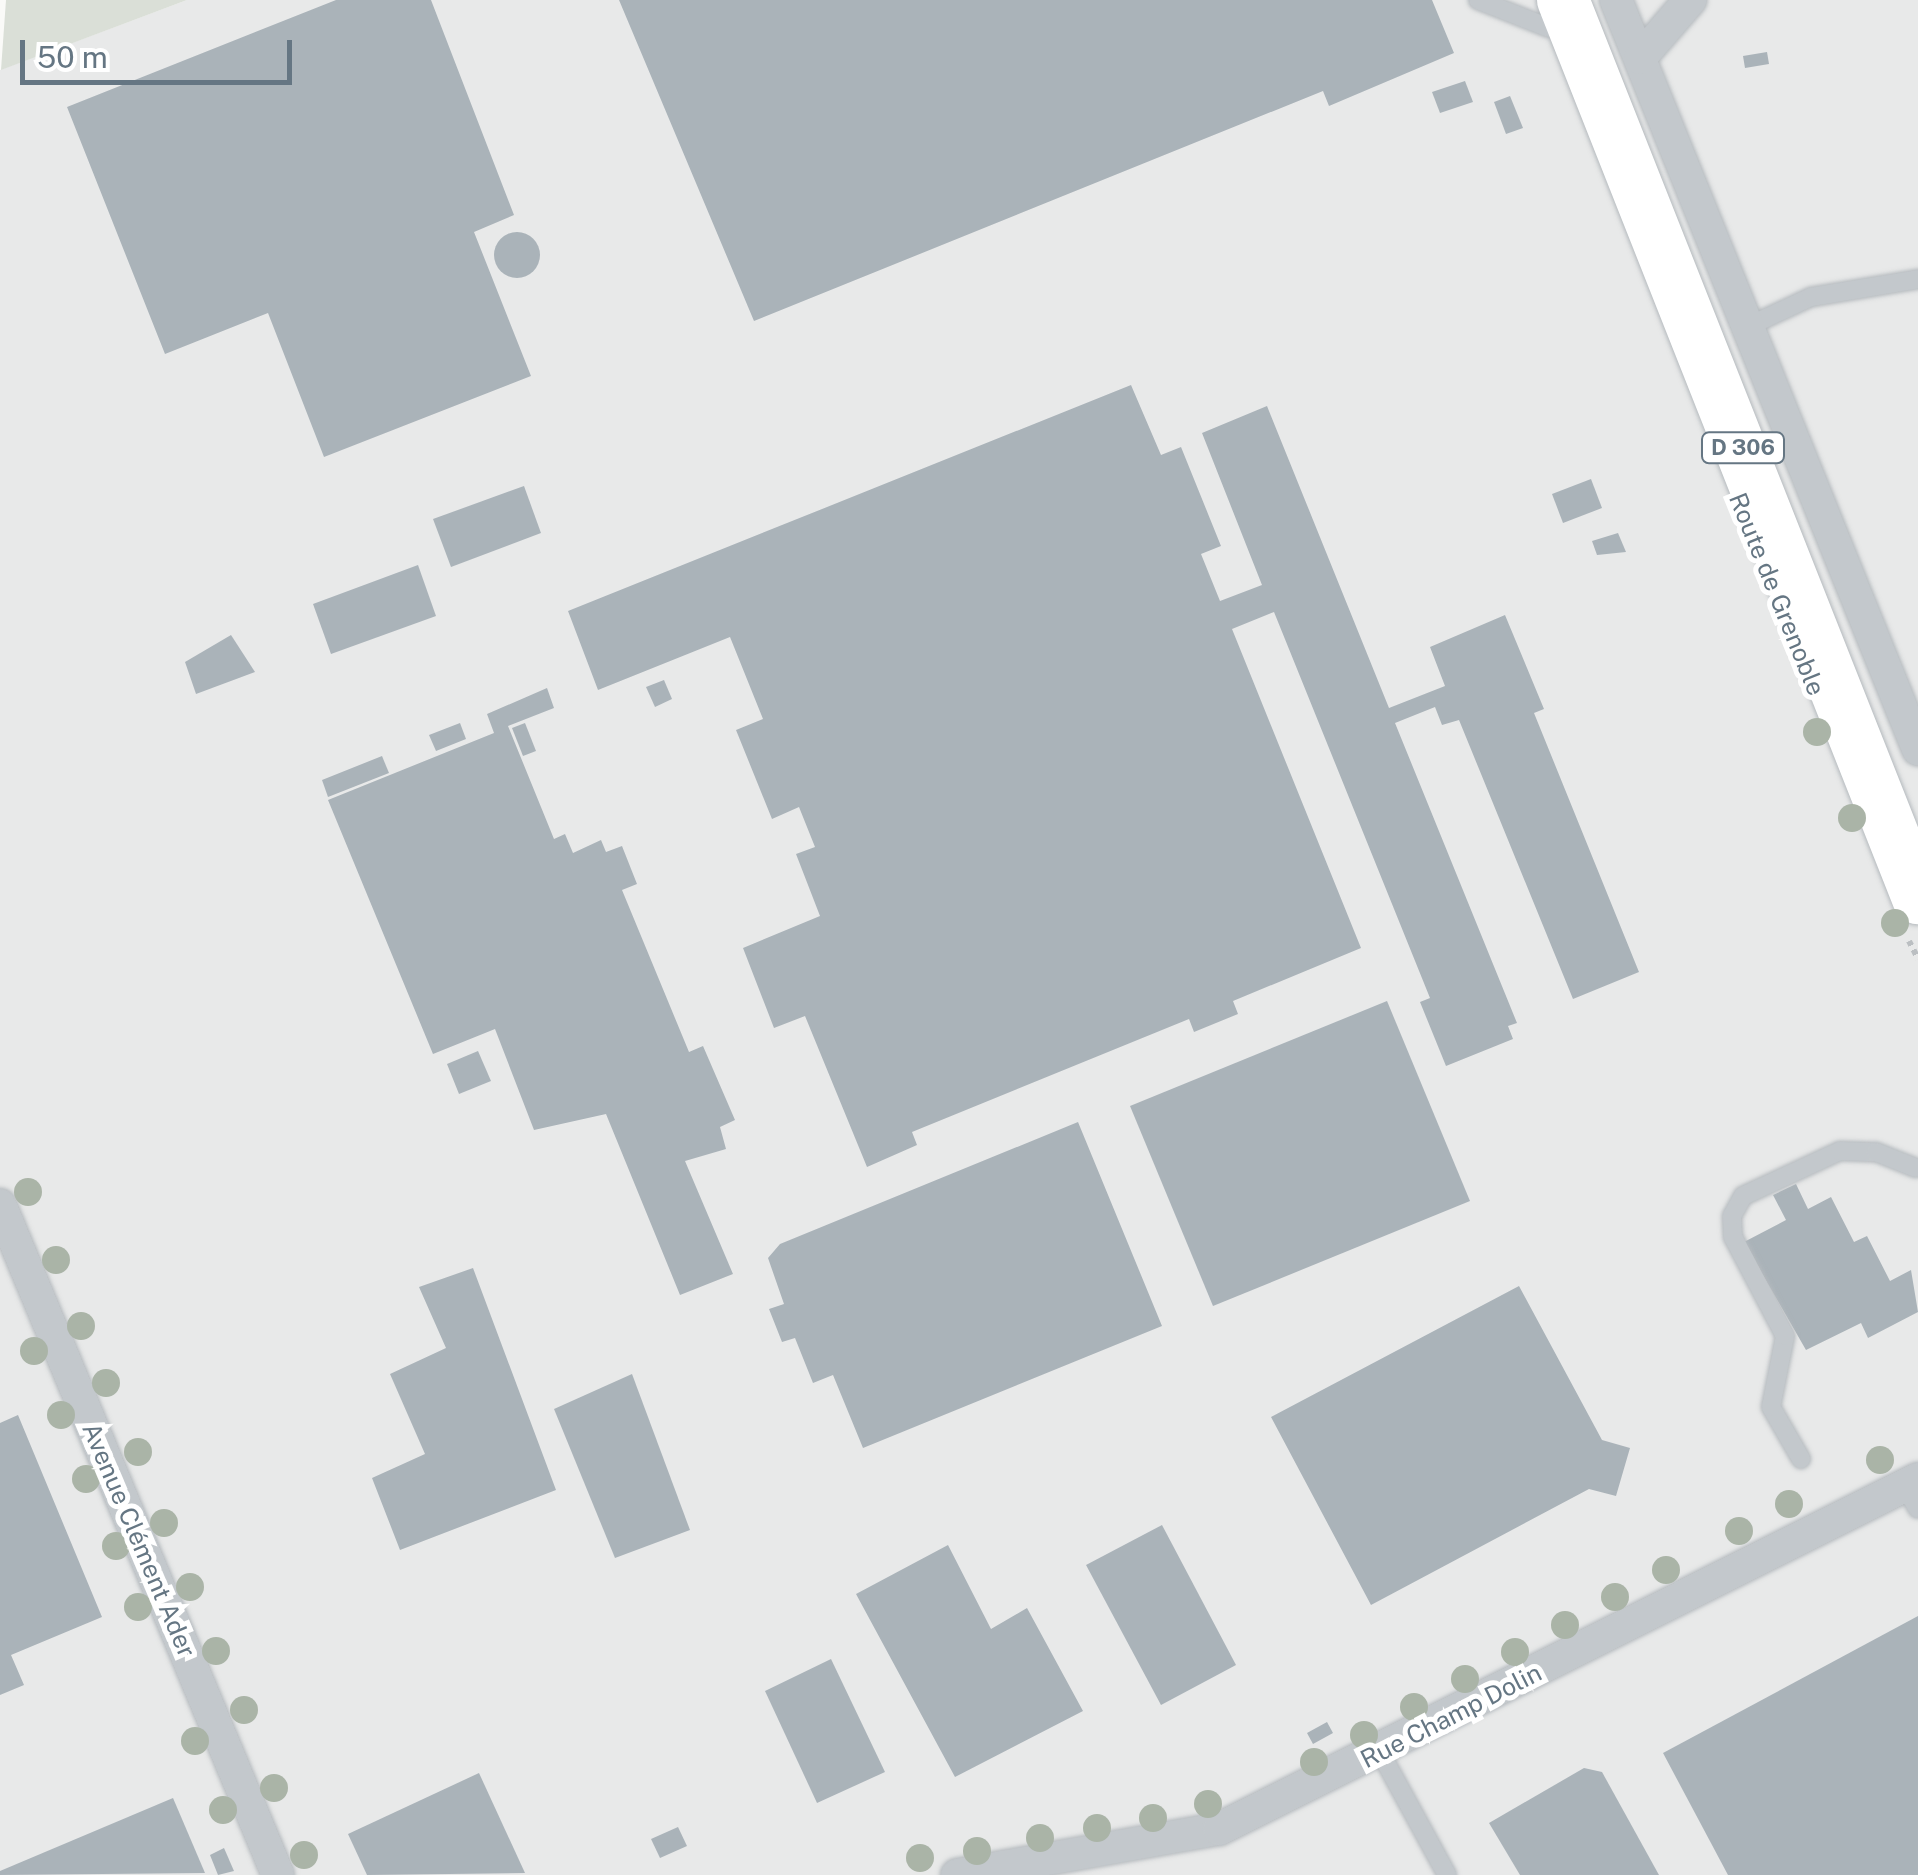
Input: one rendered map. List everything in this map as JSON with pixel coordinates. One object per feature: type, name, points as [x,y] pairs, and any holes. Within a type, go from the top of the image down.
[{"type":"main road","name":"Route de Grenoble","points":[[1561,7],[1918,814]]},
{"type":"main road","name":"Route de Grenoble","points":[[1561,7],[1918,901]]},
{"type":"street","points":[[1616,0],[1918,749]]},
{"type":"street","points":[[1640,58],[1690,0]]},
{"type":"street","name":"Avenue Clément Ader","points":[[0,1205],[278,1875]]},
{"type":"street","name":"Rue Champ Dolin","points":[[957,1875],[1219,1829],[1914,1491]]},
{"type":"lane","points":[[1478,0],[1561,7]]},
{"type":"lane","points":[[1748,326],[1811,297],[1918,279]]},
{"type":"lane","points":[[1801,1459],[1771,1407],[1785,1336],[1732,1237],[1732,1216],[1742,1196],[1840,1151],[1876,1152],[1916,1168]]},
{"type":"lane","points":[[1380,1752],[1447,1875]]},
{"type":"shaded area","points":[[6,0],[187,0],[1,70]]},
{"type":"shaded area","points":[[187,0],[1918,0],[1918,1875],[0,1875],[0,70]]},
{"type":"building","points":[[336,0],[431,0],[514,215],[474,232],[531,376],[324,457],[268,313],[165,354],[67,107]]},
{"type":"building","points":[[619,0],[1432,0],[1454,53],[1329,106],[1323,91],[754,321]]},
{"type":"building","points":[[1767,52],[1769,64],[1745,68],[1743,56]]},
{"type":"building","points":[[1465,81],[1473,102],[1440,113],[1432,92]]},
{"type":"building","points":[[1510,96],[1523,128],[1506,134],[1494,102]]},
{"type":"building","points":[[517,232],[533,239],[540,255],[533,271],[517,278],[501,271],[494,255],[501,239]]},
{"type":"building","points":[[1131,385],[1161,455],[1181,447],[1221,546],[1201,554],[1220,601],[1262,585],[1202,433],[1267,406],[1389,708],[1445,686],[1430,647],[1505,615],[1544,709],[1534,713],[1639,972],[1573,999],[1459,720],[1442,725],[1435,707],[1395,723],[1517,1023],[1508,1026],[1513,1039],[1446,1066],[1420,1002],[1430,998],[1274,612],[1232,629],[1361,948],[1233,1001],[1238,1014],[1194,1032],[1189,1019],[912,1132],[917,1145],[867,1167],[805,1016],[774,1028],[743,948],[820,916],[796,854],[815,847],[799,807],[772,819],[736,730],[763,719],[730,637],[598,690],[568,611]]},
{"type":"building","points":[[1591,479],[1602,508],[1563,523],[1552,494]]},
{"type":"building","points":[[524,486],[541,533],[451,567],[433,519]]},
{"type":"building","points":[[1618,533],[1626,552],[1597,555],[1592,541]]},
{"type":"building","points":[[418,565],[436,616],[331,654],[313,604]]},
{"type":"building","points":[[231,635],[255,672],[196,694],[185,662]]},
{"type":"building","points":[[664,680],[672,699],[655,707],[646,687]]},
{"type":"building","points":[[547,688],[554,708],[508,726],[554,839],[565,834],[573,853],[601,840],[606,852],[622,846],[637,884],[622,890],[689,1052],[703,1046],[735,1120],[720,1127],[726,1149],[685,1161],[733,1274],[680,1295],[606,1114],[534,1130],[495,1029],[433,1054],[328,800],[494,733],[487,714]]},
{"type":"building","points":[[460,723],[466,739],[436,751],[429,735]]},
{"type":"building","points":[[525,723],[536,751],[523,756],[512,728]]},
{"type":"building","points":[[382,756],[389,773],[328,797],[322,780]]},
{"type":"building","points":[[1387,1001],[1470,1201],[1213,1306],[1130,1106]]},
{"type":"building","points":[[478,1051],[491,1081],[459,1094],[447,1064]]},
{"type":"building","points":[[1078,1122],[1162,1326],[863,1448],[833,1375],[813,1383],[795,1338],[782,1342],[769,1309],[784,1304],[768,1258],[780,1244]]},
{"type":"building","points":[[1796,1184],[1808,1209],[1831,1197],[1854,1242],[1867,1236],[1890,1281],[1911,1270],[1918,1312],[1868,1338],[1861,1323],[1806,1350],[1744,1242],[1786,1220],[1773,1195]]},
{"type":"building","points":[[473,1268],[556,1490],[400,1550],[372,1478],[425,1454],[390,1374],[446,1348],[419,1287]]},
{"type":"building","points":[[1519,1286],[1602,1440],[1630,1448],[1616,1496],[1589,1489],[1371,1605],[1271,1417]]},
{"type":"building","points":[[632,1374],[690,1530],[615,1558],[554,1409]]},
{"type":"building","points":[[18,1415],[102,1617],[11,1655],[24,1685],[0,1695],[0,1423]]},
{"type":"building","points":[[1162,1525],[1236,1665],[1161,1705],[1086,1565]]},
{"type":"building","points":[[948,1545],[991,1629],[1027,1608],[1083,1711],[955,1777],[856,1594]]},
{"type":"building","points":[[1918,1616],[1918,1875],[1728,1875],[1663,1753]]},
{"type":"building","points":[[831,1659],[885,1772],[817,1803],[765,1691]]},
{"type":"building","points":[[1327,1722],[1333,1733],[1313,1744],[1307,1733]]},
{"type":"building","points":[[1584,1768],[1602,1772],[1659,1875],[1520,1875],[1489,1823]]},
{"type":"building","points":[[479,1773],[525,1873],[367,1875],[348,1834]]},
{"type":"building","points":[[173,1798],[205,1873],[0,1875],[0,1871]]},
{"type":"building","points":[[678,1827],[687,1846],[660,1858],[651,1839]]},
{"type":"building","points":[[224,1848],[234,1871],[218,1875],[210,1855]]}]
